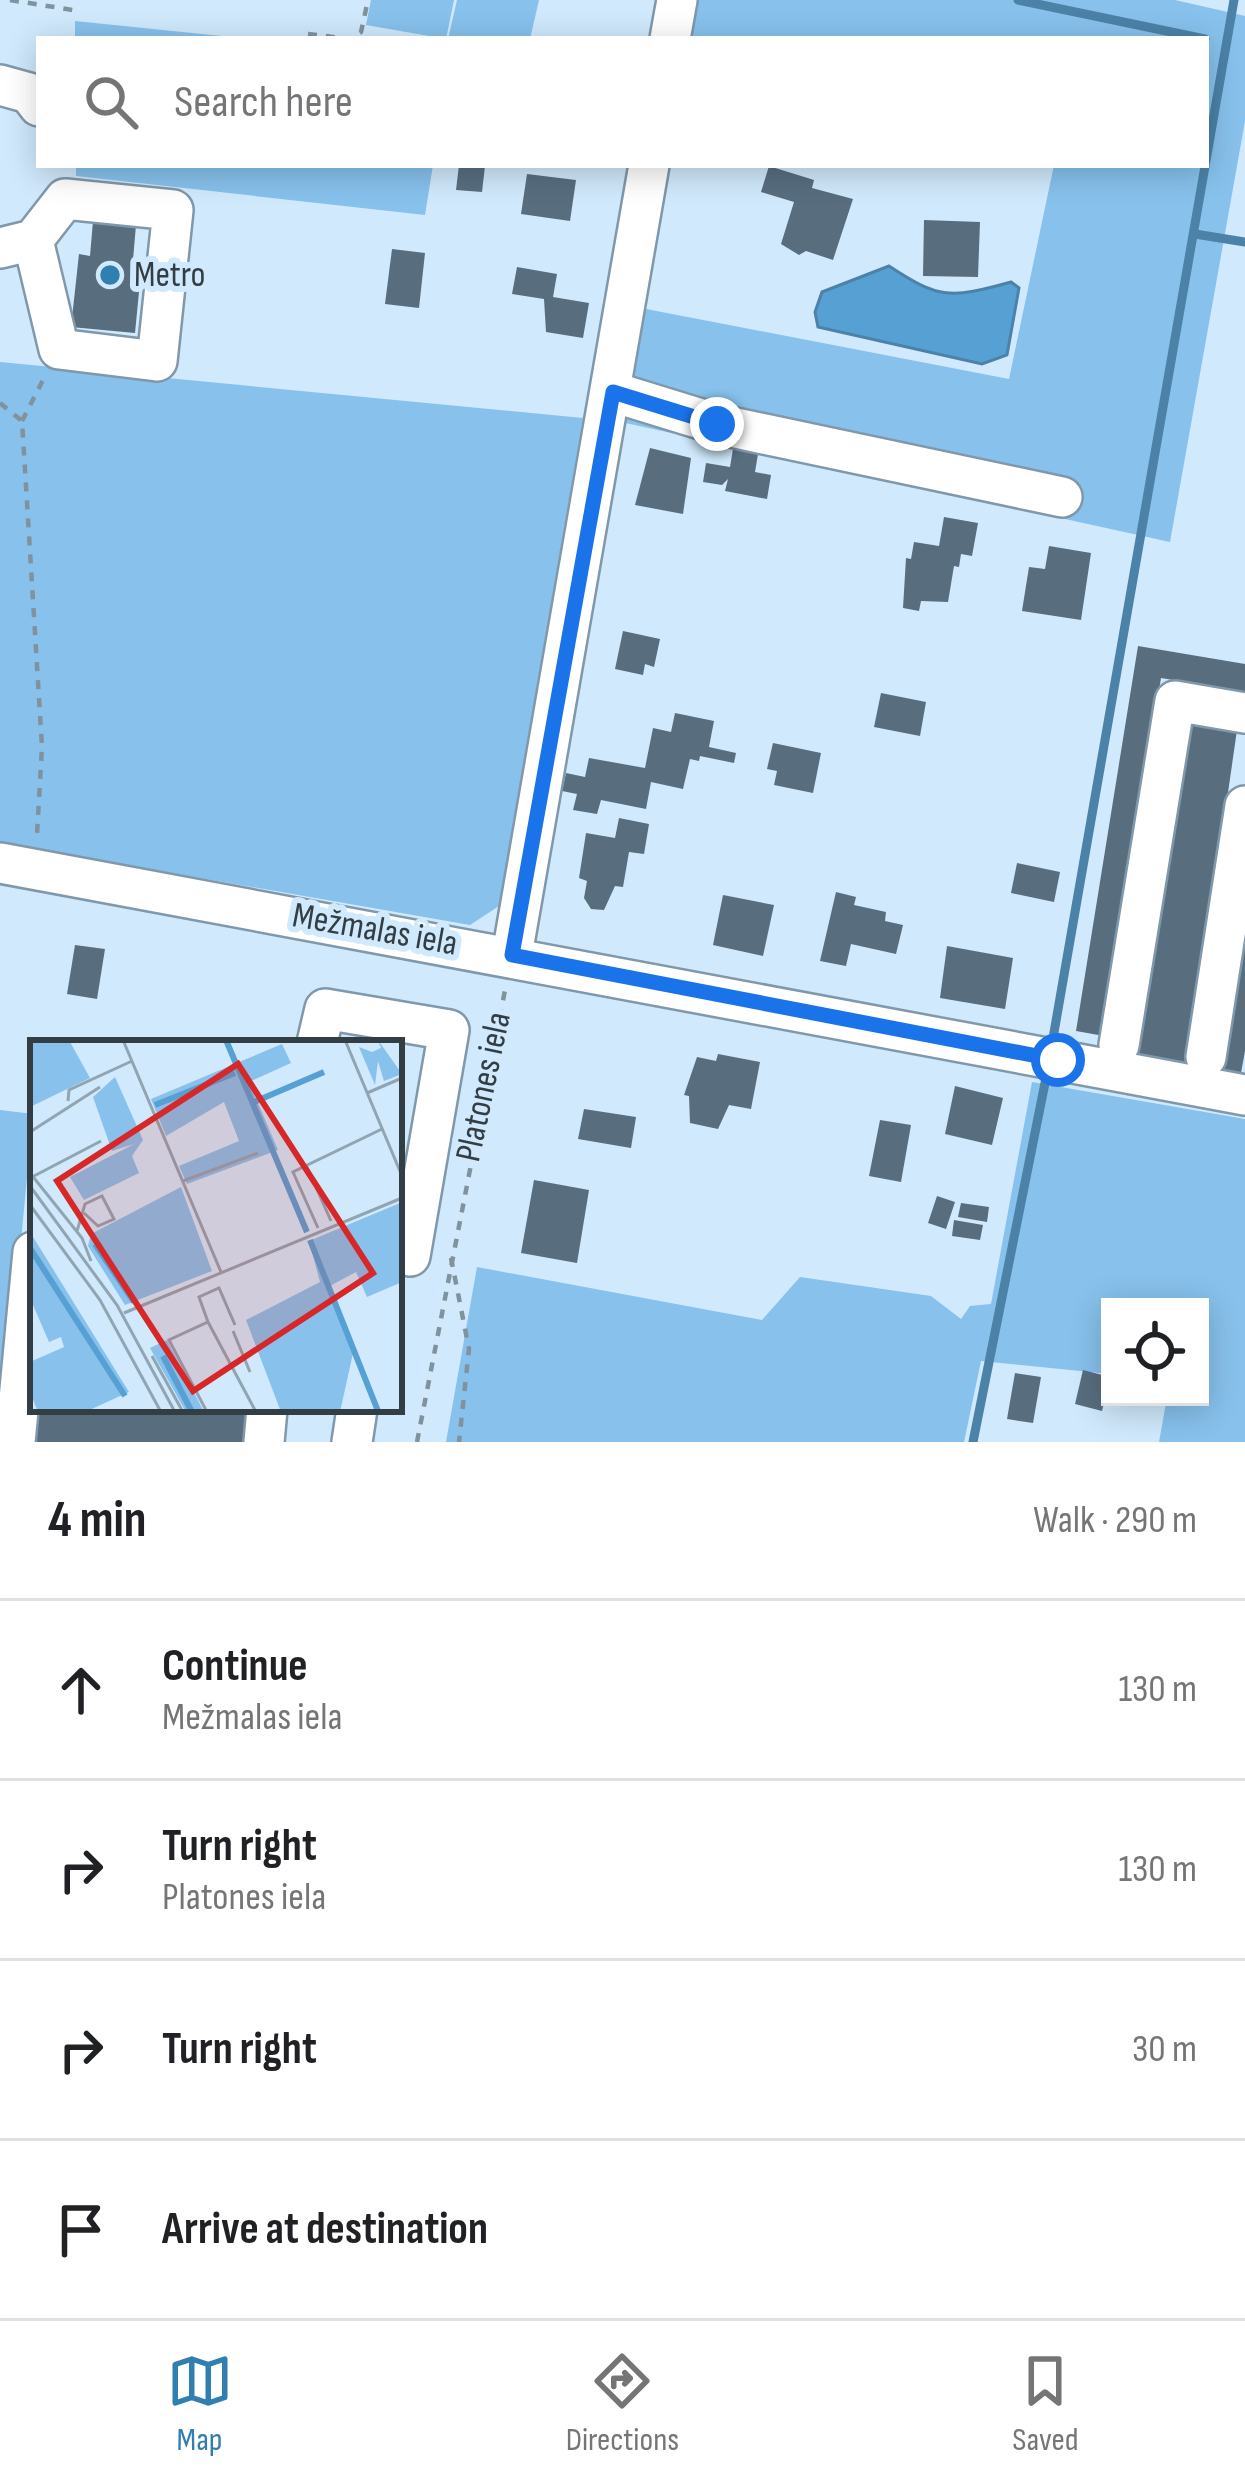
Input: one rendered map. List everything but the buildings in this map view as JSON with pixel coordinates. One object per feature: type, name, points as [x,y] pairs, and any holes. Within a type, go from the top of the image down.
[{"type":"street","points":[[671,36],[677,0]]},
{"type":"street","points":[[0,85],[29,92],[36,102]]},
{"type":"street","points":[[512,955],[649,168]]},
{"type":"street","points":[[65,199],[173,210],[157,361],[59,349],[11,243],[65,199]]},
{"type":"street","points":[[613,392],[717,424],[1062,497]]},
{"type":"street","points":[[1119,1045],[1174,700],[1245,712]]},
{"type":"street","points":[[1206,1057],[1245,806]]},
{"type":"street","name":"Mežmalas iela","points":[[18,867],[512,955],[1245,1095]]},
{"type":"street","points":[[318,1040],[325,1009],[449,1030],[417,1112],[410,1256]]},
{"type":"street","points":[[15,1442],[30,1284]]},
{"type":"street","points":[[264,1442],[267,1412]]},
{"type":"street","points":[[352,1442],[357,1412]]},
{"type":"path","points":[[10,0],[79,11]]},
{"type":"path","points":[[361,36],[368,0]]},
{"type":"path","points":[[308,34],[325,36]]},
{"type":"path","points":[[18,867],[42,747],[22,421],[59,349]]},
{"type":"path","points":[[0,403],[22,421]]},
{"type":"path","name":"Platones iela","points":[[417,1442],[450,1253],[512,955]]},
{"type":"path","points":[[450,1253],[469,1349],[459,1442]]},
{"type":"shaded area","points":[[371,0],[454,0],[447,36],[366,25]]},
{"type":"shaded area","points":[[457,0],[539,0],[531,36],[449,36]]},
{"type":"shaded area","points":[[696,0],[1175,0],[1245,16],[1245,121],[1170,542],[621,422],[641,308],[1009,379],[1053,168],[1209,168],[1209,36],[689,36]]},
{"type":"shaded area","points":[[75,21],[222,36],[75,36]]},
{"type":"shaded area","points":[[76,168],[433,168],[425,215],[76,176]]},
{"type":"shaded area","points":[[889,266],[946,293],[1011,282],[1019,288],[1007,355],[982,364],[818,327],[815,312],[822,292]]},
{"type":"shaded area","points":[[0,362],[583,418],[499,906],[470,925],[0,843]]},
{"type":"shaded area","points":[[1032,1082],[1245,1119],[1245,1442],[1159,1442],[1165,1406],[1209,1406],[1209,1298],[1101,1298],[1101,1373],[981,1361],[964,1442],[446,1442],[477,1267],[762,1320],[800,1277],[931,1296],[961,1319],[970,1306],[991,1304]]},
{"type":"shaded area","points":[[0,1110],[30,1114],[30,1146],[0,1442]]},
{"type":"waterway","points":[[1018,0],[1191,36]]},
{"type":"waterway","points":[[1209,143],[1234,0]]},
{"type":"waterway","points":[[1052,1044],[1205,168]]},
{"type":"waterway","points":[[1195,234],[1245,242]]},
{"type":"waterway","points":[[973,1442],[1046,1078]]},
{"type":"place","name":"Metro","points":[[110,275]]},
{"type":"route","points":[[717,424],[613,392],[512,955],[1058,1060]]}]
